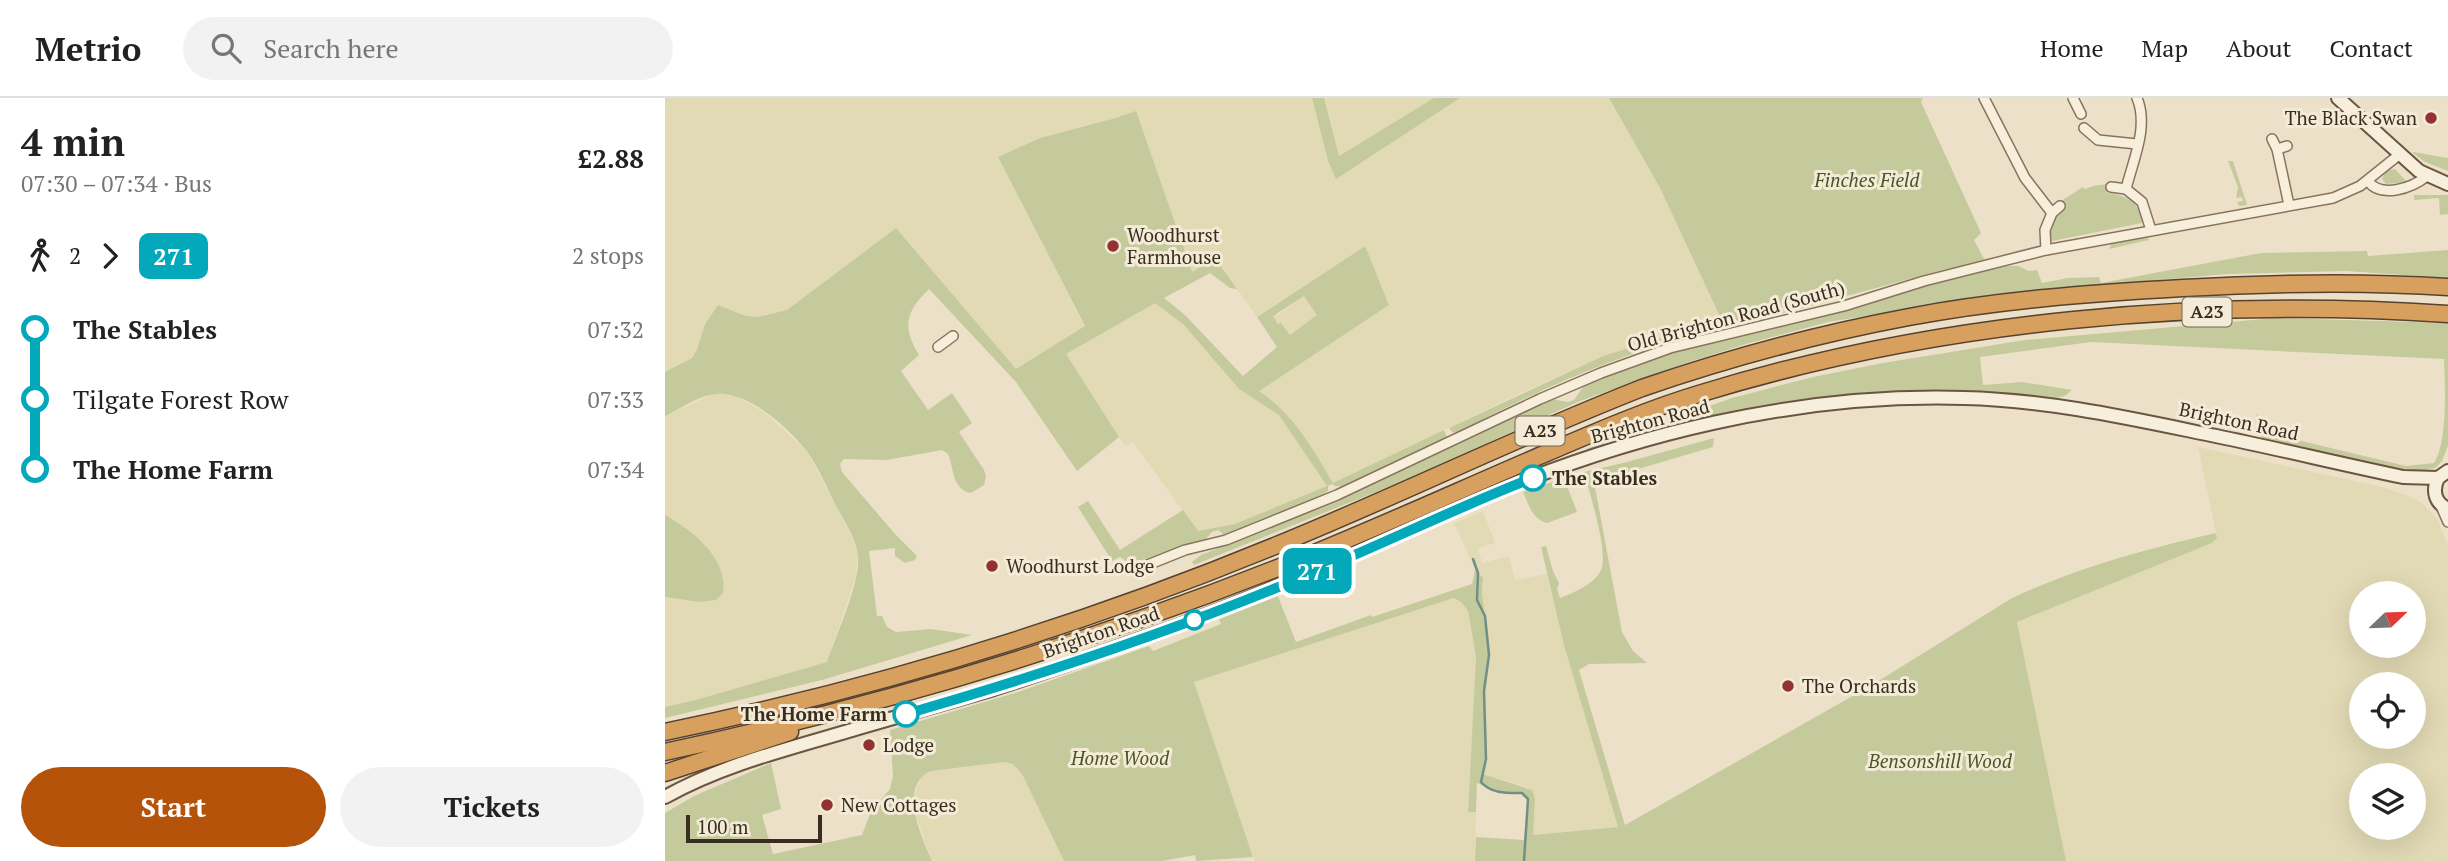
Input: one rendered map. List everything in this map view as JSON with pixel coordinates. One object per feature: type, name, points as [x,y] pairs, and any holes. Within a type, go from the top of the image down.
[{"type":"highway","name":"A23","points":[[665,732],[752,713],[874,681],[992,647],[1106,609],[1275,546],[1642,388],[1692,370],[1794,342],[1910,317],[2018,302],[2137,291],[2274,283],[2448,287]]},
{"type":"highway","name":"A23","points":[[665,752],[908,691],[1045,651],[1169,609],[1295,561],[1602,429],[1700,393],[1800,366],[1913,343],[2022,327],[2134,316],[2304,309],[2371,309],[2448,314]]},
{"type":"highway","points":[[665,773],[908,691]]},
{"type":"street","points":[[1984,98],[2025,178],[2052,213]]},
{"type":"street","points":[[2073,98],[2081,114]]},
{"type":"street","points":[[2126,189],[2143,119],[2137,98]]},
{"type":"street","points":[[2338,98],[2400,155],[2427,176],[2448,184]]},
{"type":"street","points":[[2084,128],[2098,140],[2137,144]]},
{"type":"street","points":[[2272,139],[2277,149],[2288,205]]},
{"type":"street","points":[[2277,149],[2287,146]]},
{"type":"street","name":"Old Brighton Road (South)","points":[[1140,568],[1185,550],[1226,540],[1337,495],[1540,400],[1631,361],[1695,341],[1844,306],[1924,281],[2046,250],[2340,196],[2368,181],[2400,155]]},
{"type":"street","points":[[2368,181],[2375,188],[2385,190],[2413,186],[2427,176]]},
{"type":"street","points":[[2111,187],[2126,189],[2138,198],[2145,207],[2151,230]]},
{"type":"street","points":[[2046,250],[2045,230],[2052,213],[2060,206]]},
{"type":"street","points":[[938,347],[953,336]]},
{"type":"street","name":"Brighton Road","points":[[665,797],[700,779],[754,759],[993,689],[1202,617],[1301,578],[1479,499],[1574,463],[1669,434],[1748,416],[1822,404],[1907,398],[1965,398],[2040,404],[2148,421],[2403,477],[2423,487],[2441,504]]},
{"type":"street","points":[[2445,472],[2435,486],[2448,522]]},
{"type":"street","name":"Brighton Road","points":[[2403,477],[2445,472]]},
{"type":"shaded area","points":[[665,98],[1312,98],[1328,161],[1336,178],[1460,98],[1609,98],[1660,188],[1721,320],[1603,356],[1328,486],[1235,524],[1198,532],[1133,442],[1125,446],[1065,354],[1155,302],[1184,325],[1239,389],[1389,304],[1364,246],[1257,317],[1215,258],[1186,276],[1120,117],[1040,138],[998,157],[1085,327],[1016,370],[896,228],[787,310],[758,317],[746,316],[718,305],[705,324],[692,358],[665,372]]},
{"type":"shaded area","points":[[1324,98],[1434,98],[1339,156]]},
{"type":"shaded area","points":[[1304,296],[1318,315],[1290,335],[1272,316],[1276,313],[1278,315]]},
{"type":"shaded area","points":[[715,393],[736,396],[764,412],[807,451],[855,543],[858,554],[855,579],[827,662],[665,707],[665,597],[700,602],[686,528],[665,515],[665,416]]},
{"type":"shaded area","points":[[2198,447],[2383,487],[2414,498],[2437,519],[2448,545],[2448,861],[2066,861],[2017,622],[2212,543],[2217,538]]},
{"type":"shaded area","points":[[1483,511],[1495,543],[1478,548],[1482,563],[1509,556],[1515,580],[1547,574],[1569,661],[1618,827],[1533,835],[1535,799],[1528,787],[1483,774],[1486,759],[1484,691],[1489,655],[1483,578],[1475,570],[1454,523]]},
{"type":"shaded area","points":[[1454,598],[1465,605],[1468,611],[1476,657],[1468,811],[1476,812],[1475,861],[1255,861],[1194,682]]},
{"type":"shaded area","points":[[1004,762],[1013,764],[1022,774],[1064,861],[932,861],[916,816],[914,795],[921,778],[931,771]]},
{"type":"green space","points":[[1312,98],[1324,98],[1339,156],[1434,98],[1460,98],[1336,179],[1328,161]]},
{"type":"green space","name":"Finches Field","points":[[1609,98],[1923,98],[1921,102],[1981,233],[1974,240],[1985,261],[1704,332],[1700,326],[1721,319],[1660,188]]},
{"type":"green space","points":[[1136,111],[1192,272],[1215,258],[1237,289],[1230,288],[1210,273],[1164,298],[1185,315],[1243,376],[1277,347],[1257,317],[1365,246],[1389,305],[1259,391],[1292,421],[1310,444],[1333,483],[1444,430],[1447,438],[1343,487],[1332,484],[1322,495],[1224,535],[1218,530],[1206,539],[1130,564],[1120,557],[1112,561],[1078,507],[1088,501],[1120,550],[1183,510],[1198,531],[1235,524],[1327,486],[1279,415],[1239,389],[1184,325],[1155,303],[1066,354],[1119,437],[1077,471],[1016,382],[929,289],[915,305],[909,320],[910,336],[919,355],[901,371],[928,410],[952,393],[972,423],[959,432],[984,470],[984,485],[971,493],[960,488],[948,454],[942,450],[887,460],[844,459],[840,464],[842,472],[917,556],[915,560],[905,563],[895,556],[895,548],[869,551],[877,616],[882,616],[887,627],[896,632],[931,629],[972,635],[822,680],[665,718],[665,707],[827,662],[852,594],[858,555],[852,536],[814,463],[789,432],[758,407],[724,394],[709,395],[665,416],[665,372],[692,358],[705,324],[718,305],[746,316],[758,317],[787,310],[896,228],[1016,369],[1085,326],[998,157],[1040,138]],"holes":[[[1304,296],[1317,315],[1290,335],[1273,316]]]},
{"type":"green space","points":[[2413,152],[2448,158],[2448,171],[2425,162]]},
{"type":"green space","points":[[2228,161],[2233,161],[2247,205],[2239,206],[2237,202],[2243,201],[2242,197],[2236,198],[2238,187]]},
{"type":"green space","points":[[2395,169],[2407,182],[2386,184],[2382,179],[2386,171]]},
{"type":"green space","points":[[2107,184],[2107,193],[2120,195],[2135,205],[2142,223],[2052,241],[2048,228],[2053,219],[2066,208],[2061,201],[2083,187],[2085,189]]},
{"type":"green space","points":[[2414,195],[2448,195],[2448,214],[2440,215],[2439,198],[2414,200]]},
{"type":"green space","points":[[2146,236],[2149,240],[2109,249],[2112,243]]},
{"type":"green space","points":[[2448,250],[2448,278],[2346,271],[2227,274],[2001,294],[1828,322],[1683,364],[1580,401],[1401,482],[1194,565],[1192,562],[1201,555],[1333,502],[1551,399],[1568,402],[1574,400],[1585,384],[1591,381],[1670,352],[1948,278],[2003,266],[2018,266],[2029,271],[2037,270],[2042,283],[2068,278],[2099,277],[2101,283],[2261,253],[2367,251],[2368,256]]},
{"type":"green space","points":[[2275,318],[2448,323],[2448,446],[2442,461],[2435,468],[2418,471],[2378,467],[2268,443],[2257,430],[2256,422],[2257,413],[2264,432],[2406,466],[2434,463],[2444,427],[2444,359],[2091,342],[1980,357],[1983,385],[2022,382],[2072,390],[2065,396],[2050,399],[1890,395],[1590,452],[1586,449],[1732,398],[1813,377],[1883,363],[2025,340]]},
{"type":"green space","points":[[1697,327],[1696,334],[1634,353],[1573,377],[1457,433],[1449,428],[1603,356]]},
{"type":"green space","points":[[1714,438],[1713,447],[1594,482],[1622,632],[1633,651],[1647,663],[1589,664],[1579,670],[1625,825],[1872,685],[2012,598],[2112,560],[2216,533],[2217,538],[2212,543],[2017,622],[2066,861],[1475,861],[1476,837],[1524,840],[1528,801],[1522,793],[1506,794],[1477,783],[1476,812],[1468,812],[1476,657],[1468,611],[1454,598],[1194,682],[1253,857],[1196,861],[1195,855],[1162,861],[1064,861],[1022,774],[1013,764],[1004,762],[931,771],[921,778],[915,788],[915,813],[932,861],[665,861],[665,813],[694,796],[771,763],[781,809],[762,815],[773,854],[862,835],[871,811],[890,789],[893,776],[890,730],[1018,692],[1149,646],[1153,651],[1221,624],[1219,619],[1277,594],[1296,642],[1371,615],[1372,617],[1472,584],[1475,570],[1483,578],[1489,655],[1484,691],[1486,759],[1483,774],[1532,790],[1535,799],[1533,835],[1618,827],[1564,645],[1541,547],[1546,546],[1559,583],[1557,589],[1560,598],[1583,587],[1598,575],[1603,562],[1597,522],[1584,472]]},
{"type":"green space","points":[[1564,478],[1577,512],[1547,523],[1542,521],[1532,511],[1523,492]]},
{"type":"green space","points":[[665,515],[697,537],[714,557],[723,580],[723,593],[716,600],[700,602],[665,597]]},
{"type":"waterway","points":[[1473,559],[1478,573],[1477,600],[1485,616],[1489,655],[1484,691],[1486,759],[1481,782],[1495,791],[1522,793],[1528,799],[1524,861]]},
{"type":"bus line","name":"271","points":[[906,714],[993,689],[1213,613],[1533,478]]},
{"type":"place","name":"The Black Swan","points":[[2431,118]]},
{"type":"place","name":"Woodhurst Farmhouse","points":[[1113,246]]},
{"type":"place","name":"The Stables","points":[[1533,478]]},
{"type":"place","name":"Woodhurst Lodge","points":[[992,566]]},
{"type":"place","name":"The Orchards","points":[[1788,686]]},
{"type":"place","name":"The Home Farm","points":[[906,714]]},
{"type":"place","name":"Lodge","points":[[869,745]]},
{"type":"place","name":"New Cottages","points":[[827,805]]},
{"type":"park label","name":"Home Wood","points":[[1120,758]]},
{"type":"park label","name":"Bensonshill Wood","points":[[1940,761]]}]
